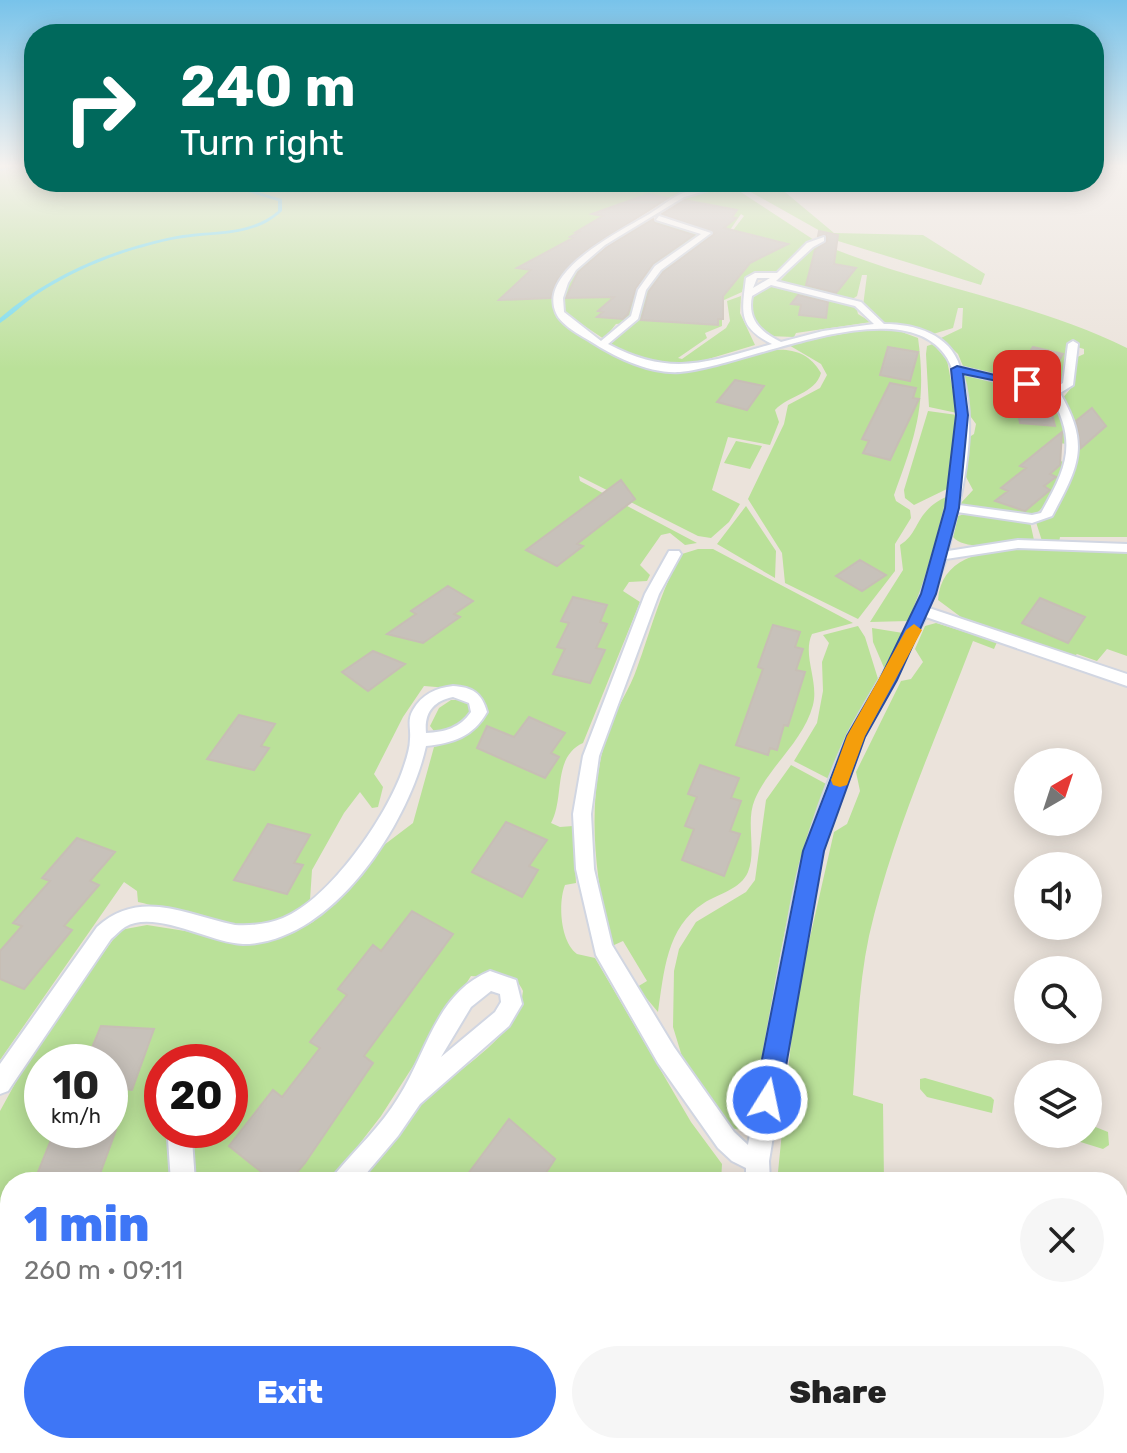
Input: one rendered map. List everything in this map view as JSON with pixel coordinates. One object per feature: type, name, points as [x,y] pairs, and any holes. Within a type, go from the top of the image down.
[{"type":"lane","points":[[618,234],[590,253],[560,289],[560,313],[603,344],[643,364],[678,369],[779,344],[881,326],[916,332],[936,341],[950,353],[957,369],[962,415],[952,508],[922,611],[856,736],[813,851],[758,1172]]},
{"type":"lane","points":[[603,344],[635,317],[642,290],[658,268],[706,234]]},
{"type":"lane","points":[[748,295],[779,276],[805,249],[821,239]]},
{"type":"lane","points":[[779,276],[755,275],[750,278],[744,312],[756,333],[779,344]]},
{"type":"lane","points":[[770,282],[858,304],[881,326]]},
{"type":"lane","points":[[957,369],[1054,392],[1068,385],[1073,344]]},
{"type":"lane","points":[[952,508],[1032,519],[1046,516],[1067,482],[1074,452],[1071,431],[1054,392]]},
{"type":"lane","points":[[939,556],[1018,544],[1127,548]]},
{"type":"lane","points":[[674,554],[652,594],[591,756],[582,814],[585,869],[603,948],[666,1055],[726,1140],[740,1153],[757,1161]]},
{"type":"lane","points":[[922,611],[1127,680]]},
{"type":"lane","points":[[0,1083],[104,933],[123,916],[152,914],[238,934],[265,932],[291,924],[313,911],[390,819],[419,740]]},
{"type":"lane","points":[[351,1172],[412,1096],[502,1019],[512,1004],[509,987],[490,981],[471,993],[430,1052],[412,1096]]},
{"type":"lane","points":[[181,1148],[182,1172]]},
{"type":"green space","points":[[0,234],[614,234],[589,250],[560,281],[553,297],[555,313],[578,332],[629,359],[663,370],[694,370],[774,350],[792,351],[808,358],[821,373],[813,386],[775,410],[779,422],[770,445],[728,437],[712,490],[740,504],[729,522],[711,538],[698,536],[579,476],[580,481],[697,543],[685,545],[670,533],[661,535],[640,565],[650,575],[647,581],[629,582],[623,591],[640,602],[583,743],[573,749],[567,758],[551,823],[560,827],[573,826],[576,883],[565,885],[562,902],[564,931],[577,954],[595,958],[691,1122],[722,1164],[722,1172],[368,1172],[412,1112],[478,1057],[508,1026],[518,1009],[523,991],[513,979],[501,975],[471,976],[381,1116],[338,1172],[195,1172],[194,1148],[248,1148],[248,1044],[144,1044],[144,1148],[170,1148],[170,1172],[0,1172],[0,1111],[24,1067],[24,1148],[128,1148],[128,1044],[38,1044],[120,930],[147,925],[255,942],[293,933],[313,922],[337,901],[384,845],[413,823],[434,747],[474,730],[484,717],[487,707],[473,690],[424,686],[403,717],[374,774],[383,787],[378,807],[372,808],[360,792],[344,813],[312,870],[310,900],[293,914],[273,922],[251,925],[227,923],[138,902],[137,891],[124,882],[0,1060]]},
{"type":"green space","points":[[699,234],[699,237],[668,259],[658,259],[662,262],[636,287],[637,295],[627,323],[616,324],[604,339],[565,313],[563,300],[571,278],[619,238],[617,236]]},
{"type":"green space","points":[[726,234],[805,234],[814,240],[778,273],[759,272],[746,277],[742,292],[722,301],[722,326],[705,333],[707,338],[678,358],[682,359],[726,328],[730,321],[727,301],[741,296],[740,313],[755,345],[685,366],[641,359],[611,344],[640,316],[646,291],[661,267],[706,237]]},
{"type":"green space","points":[[825,234],[923,235],[985,274],[981,285],[838,241]]},
{"type":"green space","points":[[817,242],[894,270],[1051,317],[1127,348],[1127,537],[1060,537],[1059,542],[1042,541],[1036,522],[1051,517],[1072,478],[1077,452],[1062,399],[1071,388],[1073,359],[1084,354],[1084,349],[1077,347],[1062,385],[1055,389],[963,366],[958,354],[941,338],[962,328],[963,308],[958,308],[953,328],[933,334],[879,321],[863,306],[867,275],[862,275],[857,296],[851,300],[779,282]]},
{"type":"green space","points":[[768,286],[856,306],[858,314],[871,322],[796,333],[794,337],[768,336],[750,313],[751,299]]},
{"type":"green space","points":[[870,329],[899,331],[918,338],[921,382],[914,436],[894,495],[896,501],[910,510],[911,518],[895,544],[895,571],[858,619],[785,583],[782,553],[748,499],[784,424],[788,405],[820,388],[827,375],[821,364],[787,344]]},
{"type":"green space","points":[[933,344],[947,360],[957,413],[929,407],[926,354],[927,346]]},
{"type":"green space","points":[[963,374],[1044,390],[1058,404],[1067,444],[1059,443],[1056,459],[1068,464],[1052,498],[1033,517],[960,504],[973,490],[965,475],[968,438],[974,434],[976,424],[968,413]]},
{"type":"green space","points":[[928,411],[957,415],[949,488],[914,505],[905,498],[904,490]]},
{"type":"green space","points":[[736,441],[762,446],[750,469],[724,463]]},
{"type":"green space","points":[[948,496],[924,582],[908,621],[870,622],[903,570],[900,545],[912,534],[929,508]]},
{"type":"green space","points":[[746,506],[776,551],[775,578],[717,544]]},
{"type":"green space","points":[[968,513],[1030,522],[1034,540],[991,545],[960,542],[953,537],[958,516]]},
{"type":"green space","points":[[1057,548],[1127,552],[1127,656],[1107,649],[1097,661],[1077,654],[1072,658],[969,623],[938,600],[943,581],[953,568],[967,559],[1002,550]]},
{"type":"green space","points":[[713,549],[853,623],[812,634],[809,651],[813,705],[802,731],[755,799],[748,872],[740,883],[691,913],[682,925],[669,952],[658,1012],[637,987],[647,981],[623,941],[612,946],[608,934],[596,857],[597,780],[609,729],[634,676],[662,595],[682,554]]},
{"type":"green space","points":[[936,623],[997,642],[994,649],[973,641],[902,824],[869,936],[860,995],[853,1095],[883,1104],[884,1172],[778,1172],[795,1003],[834,832],[847,824],[860,791],[856,772],[901,681],[911,679],[923,662],[915,649],[925,626]]},
{"type":"green space","points":[[858,626],[865,637],[879,682],[831,780],[794,761],[817,723],[823,691],[822,662],[829,643],[823,635]]},
{"type":"green space","points":[[872,628],[903,633],[885,670],[873,642]]},
{"type":"green space","points":[[451,700],[465,700],[471,707],[470,714],[464,723],[453,729],[434,731],[430,726],[439,708]]},
{"type":"green space","points":[[791,765],[828,785],[808,838],[791,904],[767,1034],[754,1133],[731,1128],[684,1063],[673,1027],[674,971],[679,949],[696,922],[746,892],[755,880],[766,800]]},
{"type":"green space","points":[[920,1079],[991,1097],[994,1100],[992,1113],[927,1097],[920,1089]]},
{"type":"green space","points":[[1102,1130],[1108,1132],[1109,1145],[1100,1148]]},
{"type":"building","points":[[576,234],[612,234],[585,251],[557,280],[551,298],[499,300],[531,270],[517,268],[573,238],[570,237]]},
{"type":"building","points":[[629,234],[694,235],[653,264],[636,288],[628,314],[623,319],[597,317],[603,312],[598,311],[614,297],[566,298],[578,272],[607,247]]},
{"type":"building","points":[[714,234],[747,234],[788,244],[750,263],[723,296],[723,319],[718,319],[718,325],[641,320],[649,291],[663,272]]},
{"type":"building","points":[[818,234],[838,235],[834,264],[856,268],[836,293],[806,285],[815,250],[827,241],[826,235]]},
{"type":"building","points":[[798,295],[828,302],[826,318],[799,315],[801,305],[791,304]]},
{"type":"building","points":[[888,347],[918,352],[910,381],[880,375]]},
{"type":"building","points":[[1033,347],[1063,354],[1054,370],[1059,372],[1055,380],[1059,382],[1052,386],[1013,376]]},
{"type":"building","points":[[735,380],[764,386],[747,410],[717,402]]},
{"type":"building","points":[[890,383],[916,388],[913,398],[919,399],[890,460],[863,453],[869,441],[862,439]]},
{"type":"building","points":[[1006,387],[1048,397],[1055,426],[1020,423],[1015,400],[999,398]]},
{"type":"building","points":[[1092,408],[1106,426],[1081,448],[1076,421]]},
{"type":"building","points":[[1062,432],[1060,465],[1050,474],[1056,477],[1044,486],[1050,490],[1025,511],[995,501],[1008,491],[1001,488],[1026,468],[1020,466]]},
{"type":"building","points":[[621,480],[635,499],[577,544],[583,546],[557,566],[526,550]]},
{"type":"building","points":[[860,560],[886,575],[862,591],[836,576]]},
{"type":"building","points":[[448,586],[473,601],[454,614],[460,617],[423,643],[387,634],[416,614],[411,611]]},
{"type":"building","points":[[573,597],[607,605],[600,622],[607,624],[596,648],[605,650],[590,683],[553,674],[565,649],[557,647],[569,623],[561,621]]},
{"type":"building","points":[[1040,598],[1085,617],[1068,643],[1022,623]]},
{"type":"building","points":[[773,625],[800,632],[795,647],[803,649],[796,670],[805,672],[788,726],[784,725],[777,750],[770,748],[768,755],[736,745],[763,669],[758,667]]},
{"type":"building","points":[[373,651],[405,664],[368,691],[342,672]]},
{"type":"building","points":[[239,715],[275,724],[261,746],[269,748],[254,770],[207,759]]},
{"type":"building","points":[[529,717],[565,733],[551,753],[559,757],[545,778],[477,748],[487,726],[514,737]]},
{"type":"building","points":[[700,765],[739,778],[731,798],[741,801],[730,831],[740,834],[724,876],[682,860],[694,829],[685,826],[697,797],[688,794]]},
{"type":"building","points":[[506,822],[547,840],[529,866],[538,870],[522,897],[472,872]]},
{"type":"building","points":[[268,824],[310,835],[294,863],[303,865],[287,894],[234,880]]},
{"type":"building","points":[[77,838],[115,852],[90,881],[99,885],[64,926],[72,930],[24,989],[0,979],[0,951],[22,926],[13,923],[50,881],[42,878]]},
{"type":"building","points":[[412,911],[453,934],[364,1056],[373,1063],[305,1163],[297,1172],[262,1172],[232,1148],[248,1148],[248,1122],[273,1090],[282,1097],[320,1048],[310,1042],[347,995],[338,989],[373,945],[381,951]]},
{"type":"building","points":[[101,1026],[154,1029],[149,1044],[144,1044],[144,1057],[132,1090],[128,1089],[128,1044],[94,1044]]},
{"type":"building","points":[[509,1119],[555,1159],[547,1172],[469,1172]]},
{"type":"building","points":[[48,1148],[109,1148],[101,1172],[38,1172]]},
{"type":"waterway","points":[[0,321],[37,292],[80,268],[127,250],[173,238],[210,234]]},
{"type":"slow traffic","points":[[840,780],[856,736],[914,630]]},
{"type":"route","points":[[767,1100],[813,851],[856,736],[889,680],[929,594],[952,508],[962,415],[957,369],[978,371],[1027,384]]}]
